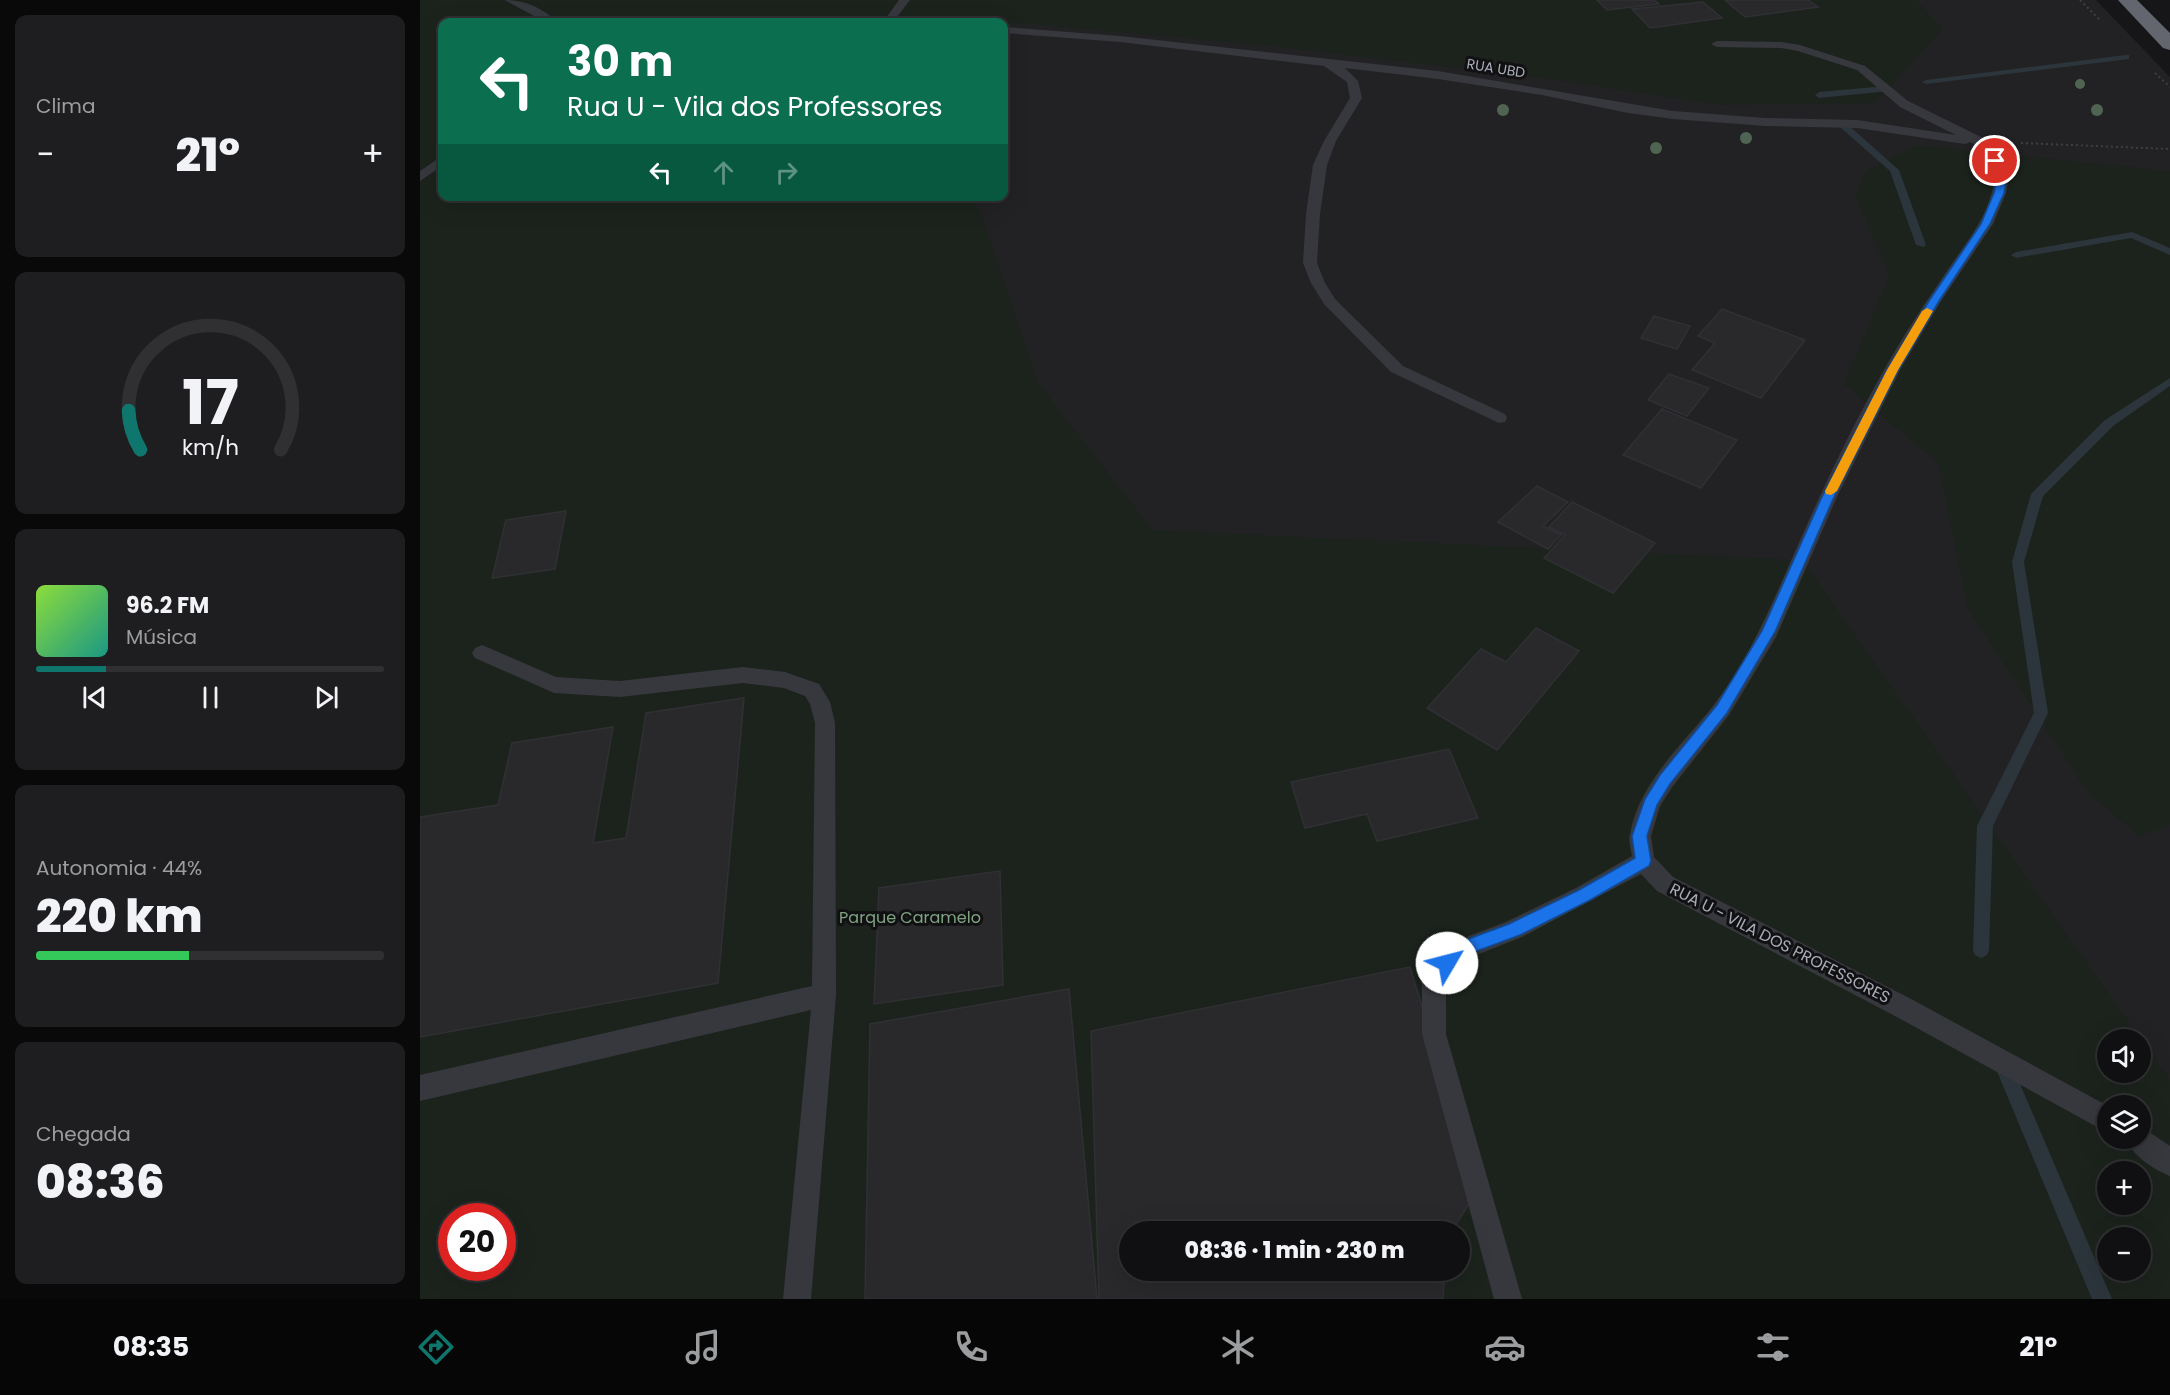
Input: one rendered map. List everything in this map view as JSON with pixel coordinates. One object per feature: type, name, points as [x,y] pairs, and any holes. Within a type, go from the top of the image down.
[{"type":"highway","points":[[2127,0],[2169,43]]},
{"type":"lane","points":[[510,0],[546,18]]},
{"type":"lane","points":[[891,18],[905,0]]},
{"type":"lane","name":"RUA UBD","points":[[1008,30],[1120,39],[1484,81],[1673,115],[1881,127],[1982,143]]},
{"type":"lane","points":[[1508,1299],[1434,1034],[1434,977],[1461,950],[1514,930],[1584,895],[1644,861],[1640,836],[1650,803],[1741,681],[1768,632],[1827,499],[1892,370],[1934,301],[1986,224],[1999,193],[2001,182],[1995,161],[1982,143],[1904,104],[1880,81],[1847,62],[1780,45],[1718,44]]},
{"type":"lane","points":[[1324,62],[1348,74],[1357,90],[1356,98],[1330,141],[1320,165],[1313,214],[1310,263],[1318,283],[1329,301],[1397,369],[1499,418]]},
{"type":"lane","points":[[420,177],[438,163]]},
{"type":"lane","points":[[482,653],[554,685],[620,689],[742,675],[785,680],[812,690],[820,702],[825,723],[824,995],[797,1299]]},
{"type":"lane","name":"RUA U - VILA DOS PROFESSORES","points":[[1644,861],[1665,884],[1894,1003],[2097,1114]]},
{"type":"lane","points":[[420,1089],[824,995]]},
{"type":"lane","points":[[2151,1148],[2170,1162]]},
{"type":"path","points":[[1982,143],[2170,149]]},
{"type":"shaded area","points":[[420,0],[2096,0],[2170,77],[2170,1299],[420,1299]]},
{"type":"green space","name":"Parque Caramelo","points":[[420,0],[1916,0],[1943,29],[1875,103],[1721,105],[1555,80],[1271,46],[1008,23],[1008,18],[438,18],[438,201],[976,201],[1038,383],[1153,530],[1802,560],[2134,1029],[2097,1029],[2097,1083],[2151,1083],[2151,1053],[2170,1080],[2170,1299],[420,1299]]},
{"type":"green space","points":[[1916,145],[2170,171],[2170,824],[2141,837],[2089,794],[1968,609],[1938,463],[1844,384],[1890,275],[1855,197],[1866,171]]},
{"type":"building","points":[[1597,0],[1654,0],[1659,4],[1607,10]]},
{"type":"building","points":[[1725,0],[1808,0],[1818,7],[1745,17]]},
{"type":"building","points":[[1703,2],[1722,18],[1650,28],[1632,9]]},
{"type":"building","points":[[1722,309],[1805,340],[1761,398],[1692,370],[1715,343],[1698,336]]},
{"type":"building","points":[[1654,316],[1690,326],[1677,349],[1641,338]]},
{"type":"building","points":[[1669,374],[1709,388],[1687,416],[1648,400]]},
{"type":"building","points":[[1662,409],[1737,440],[1701,488],[1623,455]]},
{"type":"building","points":[[1537,486],[1568,502],[1543,526],[1561,535],[1548,549],[1498,522]]},
{"type":"building","points":[[1572,502],[1655,543],[1613,593],[1544,558],[1565,535],[1549,527]]},
{"type":"building","points":[[566,511],[555,569],[492,578],[506,520]]},
{"type":"building","points":[[1536,628],[1579,651],[1497,750],[1427,708],[1481,649],[1506,662]]},
{"type":"building","points":[[744,698],[718,983],[420,1037],[420,817],[498,805],[512,743],[613,727],[593,843],[626,838],[646,713]]},
{"type":"building","points":[[1449,749],[1478,818],[1377,841],[1367,814],[1305,828],[1291,782]]},
{"type":"building","points":[[1000,871],[1003,985],[874,1004],[879,888]]},
{"type":"building","points":[[1410,967],[1478,1190],[1458,1221],[1119,1221],[1119,1281],[1444,1281],[1443,1299],[1099,1299],[1091,1031]]},
{"type":"building","points":[[1069,989],[1097,1299],[865,1299],[870,1024]]},
{"type":"waterway","points":[[1926,82],[2126,57]]},
{"type":"waterway","points":[[1819,95],[1886,89]]},
{"type":"waterway","points":[[1844,126],[1894,170],[1921,245]]},
{"type":"waterway","points":[[2016,255],[2132,235],[2170,252]]},
{"type":"waterway","points":[[1981,950],[1985,826],[2041,713],[2018,562],[2037,494],[2109,423],[2170,381]]},
{"type":"waterway","points":[[2005,1069],[2102,1299]]},
{"type":"slow traffic","points":[[1831,491],[1892,370],[1927,311]]},
{"type":"route","points":[[1447,963],[1461,950],[1514,930],[1584,895],[1644,861],[1640,836],[1650,803],[1665,780],[1722,709],[1741,681],[1768,632],[1802,560],[1827,499],[1892,370],[1934,301],[1986,224],[1999,193],[2001,182],[2000,170],[1995,161]]}]
